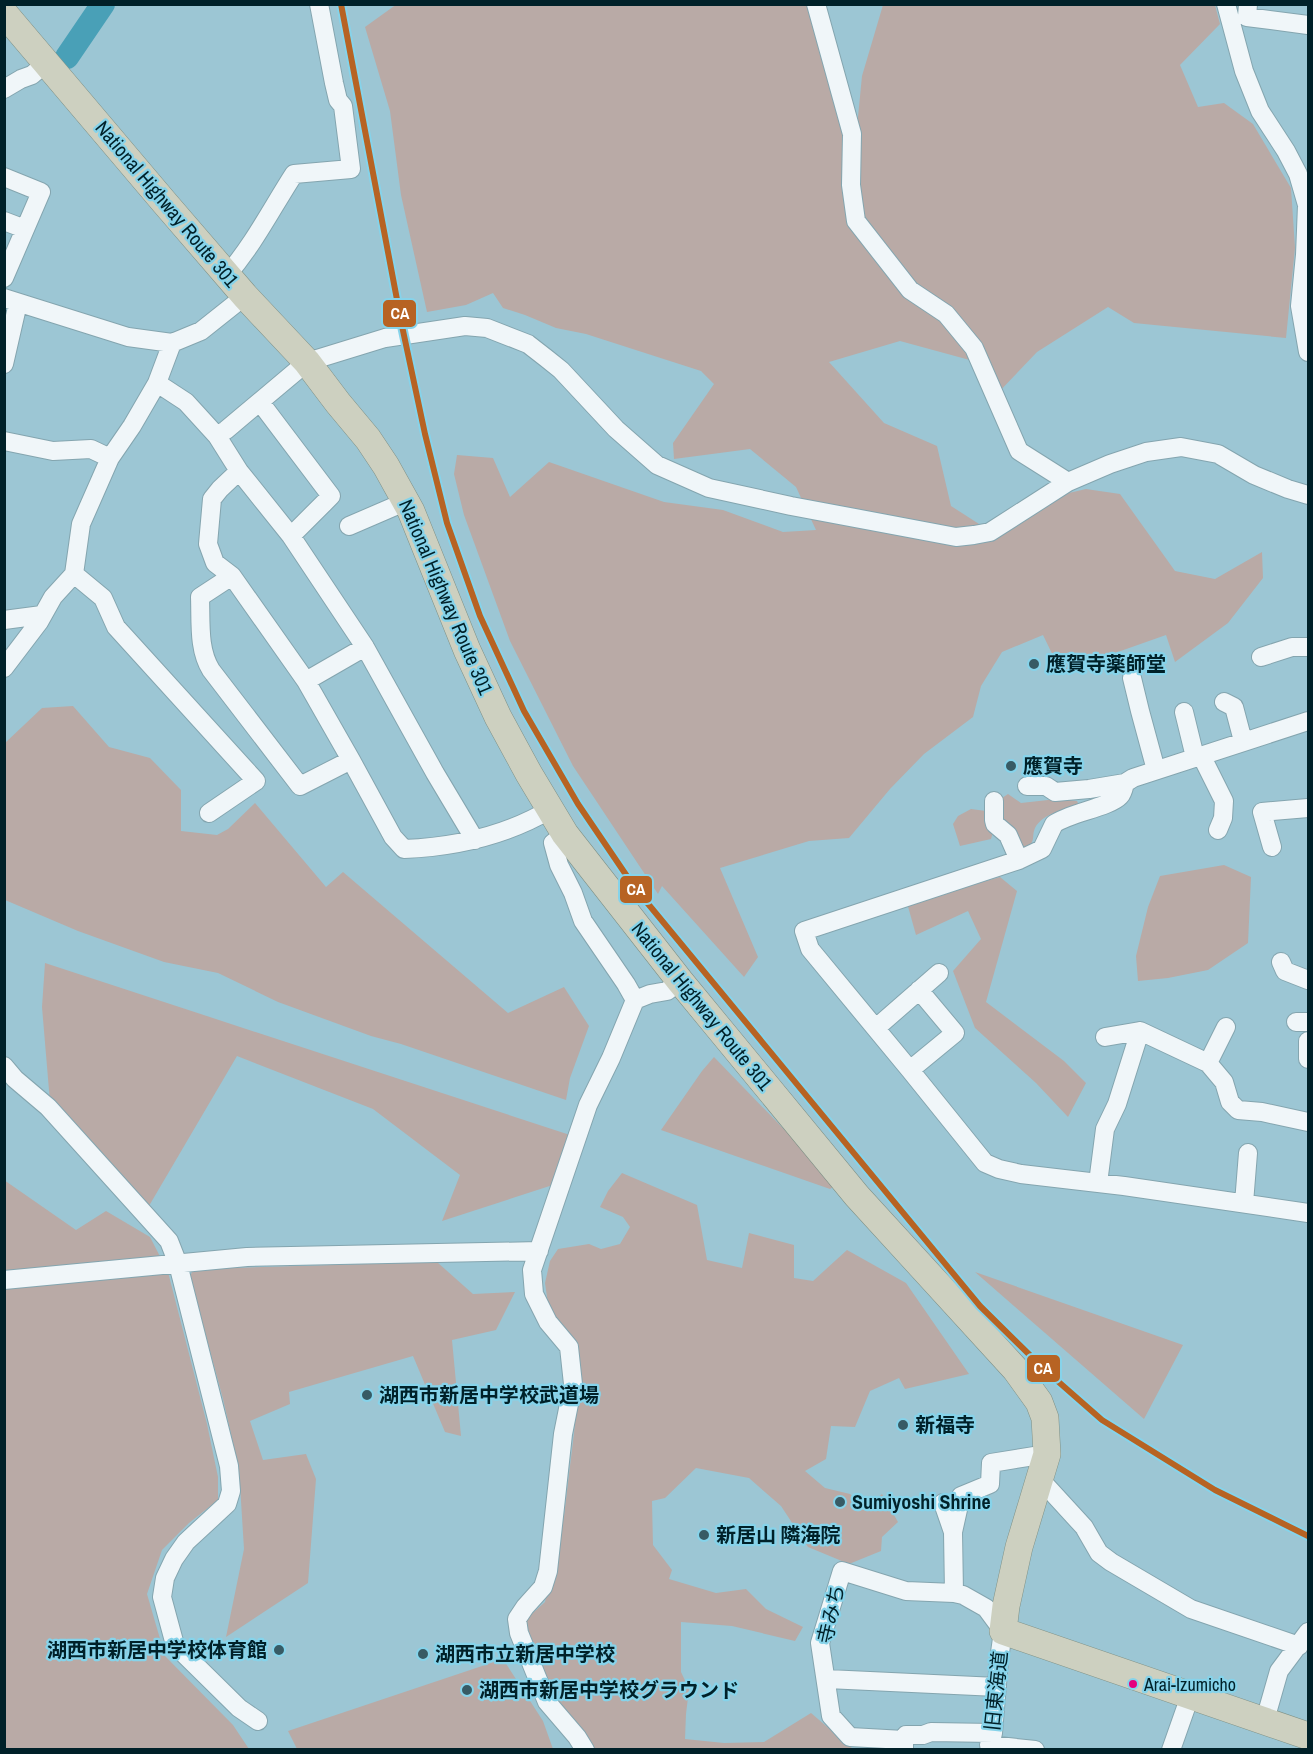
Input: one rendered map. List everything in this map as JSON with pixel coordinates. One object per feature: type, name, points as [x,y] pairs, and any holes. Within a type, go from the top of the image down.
[{"type":"highway","name":"National Highway Route 301","points":[[4,13],[245,296],[307,362],[368,439],[407,501],[498,717],[565,834],[680,981],[857,1196],[1016,1370],[1039,1402],[1045,1418],[1043,1467],[1019,1548],[1003,1631]]},
{"type":"highway","points":[[1003,1631],[1308,1736]]},
{"type":"street","points":[[227,275],[259,233],[272,207],[294,174],[351,169],[343,106],[338,100],[319,4]]},
{"type":"street","points":[[816,4],[852,134],[851,185],[856,221],[910,290],[946,314],[974,348],[1018,451],[1068,482]]},
{"type":"street","points":[[1226,4],[1244,71],[1260,111],[1286,151],[1307,205],[1304,306],[1308,352]]},
{"type":"street","points":[[1248,4],[1247,17],[1308,25]]},
{"type":"street","points":[[4,89],[21,78],[52,69]]},
{"type":"street","points":[[4,177],[41,192],[4,278]]},
{"type":"street","points":[[4,221],[25,230]]},
{"type":"street","points":[[4,364],[11,300],[128,337],[172,344],[201,331],[245,296]]},
{"type":"street","points":[[217,436],[307,362],[385,339],[465,326],[487,328],[528,344],[561,370],[616,429],[657,465],[709,488],[791,506],[956,537],[974,536],[990,532],[1068,482],[1146,452],[1181,447],[1218,454],[1254,475],[1308,495]]},
{"type":"street","points":[[4,668],[53,597],[74,574],[81,524],[110,458],[157,383],[172,344]]},
{"type":"street","points":[[157,383],[186,402],[217,436],[238,471],[291,536],[365,647],[435,773],[476,840]]},
{"type":"street","points":[[260,402],[331,496],[291,536]]},
{"type":"street","points":[[4,441],[53,451],[91,449],[110,458]]},
{"type":"street","points":[[238,471],[212,499],[208,544],[215,563],[232,576],[306,681],[393,837],[404,849],[476,840],[533,820],[550,809]]},
{"type":"street","points":[[349,526],[407,501]]},
{"type":"street","points":[[74,574],[103,598],[116,627],[256,781],[209,813]]},
{"type":"street","points":[[232,576],[200,597],[202,646],[206,662],[211,670],[300,786],[351,760]]},
{"type":"street","points":[[4,620],[42,615]]},
{"type":"street","points":[[306,681],[365,647]]},
{"type":"street","points":[[1261,657],[1292,647],[1308,647]]},
{"type":"street","points":[[1132,678],[1156,770]]},
{"type":"street","points":[[1224,702],[1234,707],[1243,741]]},
{"type":"street","points":[[1184,712],[1198,756],[1224,801],[1223,818],[1218,830]]},
{"type":"street","points":[[1027,786],[1046,786],[1055,792],[1125,783],[1156,770],[1308,720]]},
{"type":"street","points":[[1125,783],[1121,794],[1115,800],[1054,824],[1042,849],[1019,860],[804,931],[810,949],[985,1163],[1020,1174],[1308,1213]]},
{"type":"street","points":[[994,801],[995,824],[1008,835],[1019,860]]},
{"type":"street","points":[[1272,847],[1262,812],[1308,808]]},
{"type":"street","points":[[565,834],[553,843],[559,865],[573,893],[583,921],[626,984],[634,1000]]},
{"type":"street","points":[[1281,962],[1285,971],[1308,980]]},
{"type":"street","points":[[876,1028],[939,973]]},
{"type":"street","points":[[585,1749],[547,1702],[519,1633],[517,1619],[543,1587],[548,1571],[563,1434],[573,1384],[569,1347],[548,1322],[534,1294],[532,1270],[588,1105],[611,1058],[634,1000],[667,991],[680,981]]},
{"type":"street","points":[[910,1070],[955,1033],[919,990]]},
{"type":"street","points":[[1208,1063],[1226,1027]]},
{"type":"street","points":[[1098,1183],[1105,1129],[1117,1104],[1140,1031]]},
{"type":"street","points":[[1105,1037],[1140,1031],[1208,1063],[1224,1082],[1230,1102],[1238,1110],[1262,1112],[1308,1122]]},
{"type":"street","points":[[1308,1041],[1308,1059]]},
{"type":"street","points":[[4,1066],[15,1079],[48,1107],[169,1241],[178,1264],[229,1466],[231,1491],[227,1504],[186,1542],[174,1559],[165,1578],[162,1597],[175,1645],[239,1708],[258,1721]]},
{"type":"street","points":[[1244,1203],[1248,1153]]},
{"type":"street","points":[[4,1280],[247,1257],[539,1251]]},
{"type":"street","points":[[1003,1631],[986,1608],[963,1595],[954,1593],[953,1532],[961,1496],[990,1484],[991,1463],[1043,1467],[1099,1553],[1111,1562],[1191,1609],[1304,1639],[1280,1671],[1265,1720]]},
{"type":"street","points":[[943,1503],[953,1532]]},
{"type":"street","name":"寺みち","points":[[954,1593],[906,1591],[842,1571],[820,1642],[831,1716],[850,1737],[904,1744],[906,1735],[923,1735],[931,1732],[1035,1749]]},
{"type":"street","name":"旧東海道","points":[[990,1743],[1003,1631]]},
{"type":"street","points":[[827,1679],[997,1687]]},
{"type":"street","points":[[1171,1749],[1190,1696]]},
{"type":"shaded area","points":[[397,4],[816,5],[857,127],[862,76],[883,5],[1215,5],[1220,24],[1180,65],[1198,107],[1224,103],[1253,124],[1291,188],[1295,248],[1286,338],[1134,323],[1108,307],[1037,352],[995,396],[977,362],[900,341],[829,362],[884,423],[937,446],[951,506],[990,531],[1039,500],[1086,489],[1120,494],[1175,571],[1215,579],[1262,552],[1263,578],[1228,623],[1175,662],[1166,635],[1061,672],[1043,635],[1002,652],[981,686],[973,717],[924,754],[890,789],[849,838],[809,841],[720,868],[758,957],[744,977],[662,886],[658,894],[573,766],[510,641],[464,515],[454,474],[457,455],[493,458],[510,497],[549,462],[664,502],[723,510],[783,532],[816,530],[796,487],[750,449],[674,459],[673,443],[714,384],[701,371],[586,334],[556,328],[503,308],[493,293],[466,305],[427,312],[401,195],[390,111],[365,27]]},
{"type":"shaded area","points":[[73,706],[109,747],[150,758],[181,790],[181,831],[217,835],[228,829],[255,803],[326,887],[343,872],[508,1013],[564,987],[589,1026],[570,1078],[566,1100],[371,1036],[278,1002],[218,973],[164,962],[78,931],[5,900],[5,743],[42,708]]},
{"type":"shaded area","points":[[1008,794],[1021,803],[1057,799],[1077,801],[1079,805],[1043,819],[1035,828],[1031,844],[1025,849],[1020,846],[1003,820],[999,800]]},
{"type":"shaded area","points":[[971,809],[986,811],[993,832],[991,839],[960,846],[953,824],[958,816]]},
{"type":"shaded area","points":[[1224,865],[1251,877],[1248,943],[1208,970],[1138,981],[1136,956],[1148,907],[1160,876]]},
{"type":"shaded area","points":[[1000,877],[1017,891],[986,1002],[1064,1061],[1086,1083],[1068,1117],[1036,1083],[975,1028],[953,971],[981,939],[968,911],[916,935],[907,903]]},
{"type":"shaded area","points":[[45,963],[570,1135],[562,1182],[442,1221],[460,1175],[373,1109],[237,1056],[146,1211],[50,1102],[42,1007]]},
{"type":"shaded area","points":[[714,1057],[837,1184],[830,1189],[661,1130]]},
{"type":"shaded area","points":[[622,1173],[697,1205],[707,1260],[742,1268],[749,1233],[794,1245],[794,1278],[813,1281],[847,1250],[906,1283],[969,1374],[905,1389],[899,1378],[870,1391],[855,1427],[831,1426],[826,1459],[805,1471],[825,1488],[850,1494],[866,1508],[882,1494],[898,1522],[882,1537],[881,1551],[849,1564],[808,1547],[781,1506],[749,1478],[696,1468],[665,1498],[652,1501],[653,1545],[672,1570],[669,1579],[716,1593],[746,1589],[766,1609],[803,1627],[795,1641],[732,1626],[681,1622],[681,1672],[689,1689],[685,1739],[724,1743],[764,1742],[811,1713],[853,1749],[594,1749],[554,1700],[532,1647],[526,1619],[545,1602],[564,1516],[579,1380],[549,1311],[545,1283],[550,1261],[558,1249],[589,1244],[601,1249],[620,1244],[630,1227],[623,1217],[600,1207],[608,1191]]},
{"type":"shaded area","points":[[4,1180],[76,1230],[106,1211],[150,1237],[168,1272],[207,1424],[218,1477],[218,1500],[189,1523],[162,1550],[147,1594],[165,1656],[233,1725],[249,1749],[5,1749]]},
{"type":"shaded area","points":[[437,1262],[473,1294],[515,1292],[496,1330],[452,1340],[461,1436],[445,1432],[413,1356],[289,1392],[290,1404],[250,1421],[263,1460],[306,1454],[316,1479],[308,1583],[226,1637],[244,1549],[239,1469],[223,1399],[190,1277],[193,1269]]},
{"type":"shaded area","points":[[975,1272],[1183,1345],[1144,1419]]},
{"type":"shaded area","name":"湖西市新居中学校グラウンド","points":[[503,1659],[543,1721],[553,1749],[297,1749],[288,1731]]},
{"type":"waterway","points":[[67,57],[103,4]]},
{"type":"transit line","name":"CA","points":[[341,4],[402,326],[447,523],[480,616],[524,711],[578,804],[635,888],[980,1306],[1045,1370],[1102,1420],[1215,1490],[1308,1536]]},
{"type":"place","name":"應賀寺薬師堂","points":[[1034,664]]},
{"type":"place","name":"應賀寺","points":[[1011,766]]},
{"type":"place","name":"湖西市新居中学校武道場","points":[[367,1395]]},
{"type":"place","name":"新福寺","points":[[903,1425]]},
{"type":"place","name":"Sumiyoshi Shrine","points":[[840,1502]]},
{"type":"place","name":"新居山 隣海院","points":[[704,1535]]},
{"type":"place","name":"湖西市新居中学校体育館","points":[[279,1650]]},
{"type":"place","name":"湖西市立新居中学校","points":[[423,1654]]},
{"type":"place","name":"Arai-Izumicho","points":[[1133,1684]]},
{"type":"place","name":"湖西市新居中学校グラウンド","points":[[467,1690]]}]
